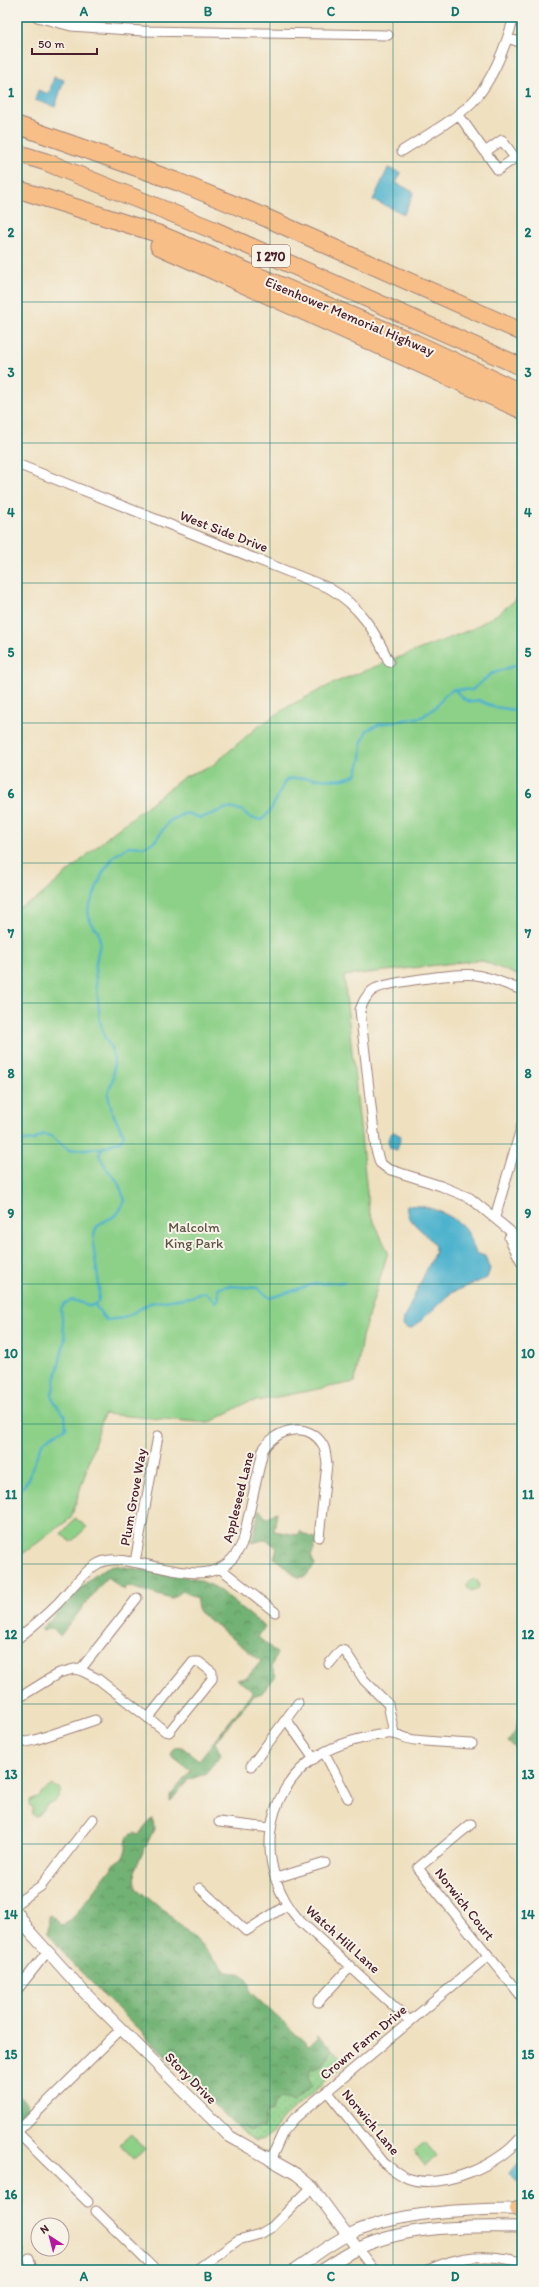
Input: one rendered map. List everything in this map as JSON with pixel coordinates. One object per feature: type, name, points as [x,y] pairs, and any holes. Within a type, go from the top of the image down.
[{"type":"highway","name":"I 270","points":[[17,125],[178,182],[262,216],[522,332]]},
{"type":"highway","name":"I 270","points":[[17,153],[46,162],[211,229],[522,367]]},
{"type":"highway","name":"Eisenhower Memorial Highway","points":[[17,189],[159,234],[415,343],[522,393]]},
{"type":"highway","points":[[74,207],[249,288],[522,410]]},
{"type":"street","points":[[38,17],[166,32],[388,35]]},
{"type":"street","points":[[402,151],[458,114],[476,98],[485,85],[508,38],[514,17]]},
{"type":"street","points":[[508,38],[522,43]]},
{"type":"street","points":[[458,114],[485,152]]},
{"type":"street","name":"West Side Drive","points":[[17,464],[329,588],[343,596],[362,614],[374,631],[389,662]]},
{"type":"street","points":[[522,990],[476,975],[385,984],[376,988],[364,1000],[360,1010],[376,1150],[380,1163],[388,1170],[457,1192],[470,1198],[510,1231],[522,1247]]},
{"type":"street","points":[[495,1218],[522,1125]]},
{"type":"street","points":[[506,1228],[522,1263]]},
{"type":"street","name":"Appleseed Lane","points":[[221,1569],[239,1552],[243,1541],[263,1450],[268,1441],[277,1434],[288,1430],[298,1429],[312,1435],[323,1445],[327,1464],[319,1537]]},
{"type":"street","name":"Plum Grove Way","points":[[135,1562],[158,1436]]},
{"type":"street","points":[[17,1639],[35,1625],[88,1571],[100,1563],[111,1560],[135,1562],[195,1573],[221,1569],[275,1612]]},
{"type":"street","points":[[80,1670],[137,1598]]},
{"type":"street","points":[[329,1664],[339,1652],[345,1651],[364,1680],[388,1704],[394,1733],[413,1740],[472,1744]]},
{"type":"street","points":[[17,1699],[59,1673],[74,1669],[80,1670],[98,1679],[148,1718],[165,1731],[170,1731],[212,1679],[212,1672],[198,1662],[193,1662],[148,1718]]},
{"type":"street","points":[[251,1766],[298,1703]]},
{"type":"street","points":[[17,1741],[26,1742],[35,1740],[95,1720]]},
{"type":"street","points":[[286,1720],[314,1759]]},
{"type":"street","name":"Watch Hill Lane","points":[[394,1733],[351,1742],[324,1752],[314,1759],[286,1787],[276,1806],[270,1828],[270,1857],[276,1878],[287,1905],[300,1921],[410,2021]]},
{"type":"street","points":[[324,1752],[348,1798]]},
{"type":"street","points":[[17,1903],[41,1886],[93,1819]]},
{"type":"street","points":[[219,1822],[270,1828]]},
{"type":"street","name":"Norwich Court","points":[[471,1824],[418,1868],[488,1956]]},
{"type":"street","points":[[276,1878],[325,1863]]},
{"type":"street","points":[[200,1888],[246,1931],[287,1905]]},
{"type":"street","name":"Story Drive","points":[[17,1912],[30,1932],[47,1952],[121,2029],[229,2136],[296,2174],[312,2187],[357,2248]]},
{"type":"street","points":[[17,1990],[47,1952]]},
{"type":"street","points":[[488,1956],[522,1997]]},
{"type":"street","name":"Crown Farm Drive","points":[[270,2160],[287,2127],[327,2091],[488,1956]]},
{"type":"street","points":[[318,2002],[351,1966]]},
{"type":"street","points":[[88,2202],[17,2132],[121,2029]]},
{"type":"street","name":"Norwich Lane","points":[[327,2091],[384,2163],[395,2172],[408,2178],[436,2181],[470,2172],[503,2155],[522,2136]]},
{"type":"street","points":[[196,2270],[238,2240],[260,2234],[272,2227],[312,2187]]},
{"type":"street","points":[[294,2270],[348,2235],[406,2218],[453,2210],[520,2209]]},
{"type":"street","points":[[96,2211],[156,2270]]},
{"type":"street","points":[[322,2270],[357,2248],[373,2242],[431,2229],[522,2227]]},
{"type":"street","points":[[357,2248],[374,2270]]},
{"type":"street","points":[[428,2270],[465,2257],[496,2256],[522,2262]]},
{"type":"street","points":[[29,2258],[32,2270]]},
{"type":"green space","name":"Malcolm King Park","points":[[522,595],[522,977],[480,960],[344,976],[369,1211],[388,1252],[362,1337],[355,1382],[246,1403],[209,1423],[104,1414],[71,1518],[17,1558],[17,908],[37,899],[110,835],[184,777],[213,765],[255,729],[289,706],[336,682],[472,629],[499,613]]},
{"type":"green space","points":[[259,1509],[266,1518],[277,1512],[274,1531],[298,1535],[299,1531],[310,1537],[324,1539],[315,1546],[311,1556],[315,1565],[305,1577],[298,1577],[274,1558],[277,1548],[266,1539],[252,1543]]},
{"type":"green space","points":[[75,1518],[87,1527],[71,1542],[61,1534]]},
{"type":"green space","points":[[113,1565],[194,1578],[215,1587],[265,1627],[258,1637],[277,1653],[271,1667],[276,1676],[262,1693],[253,1696],[215,1742],[221,1755],[205,1774],[188,1780],[170,1802],[170,1796],[191,1771],[171,1755],[174,1748],[182,1747],[199,1760],[253,1692],[237,1679],[247,1678],[261,1661],[199,1612],[196,1598],[183,1591],[171,1599],[128,1586],[124,1590],[107,1577],[60,1636],[53,1628],[43,1631],[41,1629],[75,1593],[94,1576]]},
{"type":"green space","points":[[473,1579],[477,1581],[479,1585],[477,1589],[473,1591],[469,1589],[467,1585],[469,1581]]},
{"type":"green space","points":[[522,1718],[522,1770],[518,1761],[519,1751],[508,1742],[515,1732],[519,1719]]},
{"type":"green space","points":[[52,1785],[55,1788],[58,1787],[61,1791],[55,1802],[49,1803],[36,1817],[33,1815],[32,1807],[29,1805],[30,1801],[40,1797],[41,1793]]},
{"type":"green space","points":[[153,1818],[154,1829],[135,1869],[136,1888],[182,1926],[227,1972],[240,1973],[249,1983],[250,1992],[309,2046],[318,2037],[332,2049],[321,2066],[311,2070],[309,2078],[312,2085],[293,2101],[286,2098],[280,2099],[275,2103],[272,2111],[265,2113],[264,2128],[258,2127],[250,2131],[243,2127],[237,2128],[71,1962],[47,1932],[50,1915],[62,1925],[70,1921],[117,1861],[125,1854],[127,1838],[134,1833],[138,1835]]},
{"type":"green space","points":[[332,2049],[347,2063],[284,2117],[271,2134],[264,2139],[255,2141],[237,2128],[250,2124],[281,2097],[295,2092],[307,2079],[311,2070],[321,2066]]},
{"type":"green space","points":[[17,2091],[31,2111],[17,2124]]},
{"type":"green space","points":[[131,2134],[145,2149],[134,2159],[120,2144]]},
{"type":"green space","points":[[425,2142],[437,2157],[425,2166],[414,2151]]},
{"type":"water","points":[[54,77],[64,80],[55,107],[35,100],[38,90],[49,94]]},
{"type":"water","points":[[388,168],[401,173],[396,183],[414,192],[404,214],[373,200]]},
{"type":"water","points":[[394,1132],[401,1136],[397,1150],[390,1148],[388,1140],[390,1134]]},
{"type":"water","points":[[407,1206],[422,1206],[430,1208],[455,1220],[468,1232],[476,1253],[485,1256],[490,1269],[487,1278],[451,1293],[414,1327],[408,1329],[403,1325],[404,1318],[434,1254],[435,1247],[409,1217]]},
{"type":"water","points":[[522,2158],[522,2181],[517,2182],[509,2174]]},
{"type":"waterway","points":[[17,1492],[27,1482],[39,1449],[43,1443],[48,1438],[66,1427],[65,1415],[55,1404],[52,1394],[65,1339],[61,1310],[65,1303],[73,1300],[91,1306],[98,1302],[99,1284],[94,1248],[95,1231],[98,1225],[117,1214],[125,1201],[118,1182],[106,1168],[99,1155],[102,1148],[120,1141],[124,1135],[112,1112],[108,1094],[113,1079],[114,1062],[112,1050],[104,1036],[100,1021],[95,968],[100,942],[98,931],[90,922],[88,910],[102,874],[114,856],[129,846],[144,847],[155,841],[169,821],[186,813],[201,818],[227,808],[241,810],[251,818],[261,820],[273,807],[286,780],[295,778],[329,780],[347,778],[356,775],[361,759],[362,741],[367,730],[380,724],[422,717],[436,707],[445,695],[454,689],[472,690],[491,674],[522,663]]},
{"type":"waterway","points":[[455,690],[464,699],[471,702],[478,700],[494,707],[522,711]]},
{"type":"waterway","points":[[17,1142],[34,1140],[44,1134],[51,1136],[69,1150],[102,1148]]},
{"type":"waterway","points":[[94,1304],[106,1320],[124,1318],[150,1303],[191,1297],[205,1292],[216,1302],[219,1298],[218,1288],[230,1286],[257,1288],[270,1298],[314,1284],[345,1282]]}]
